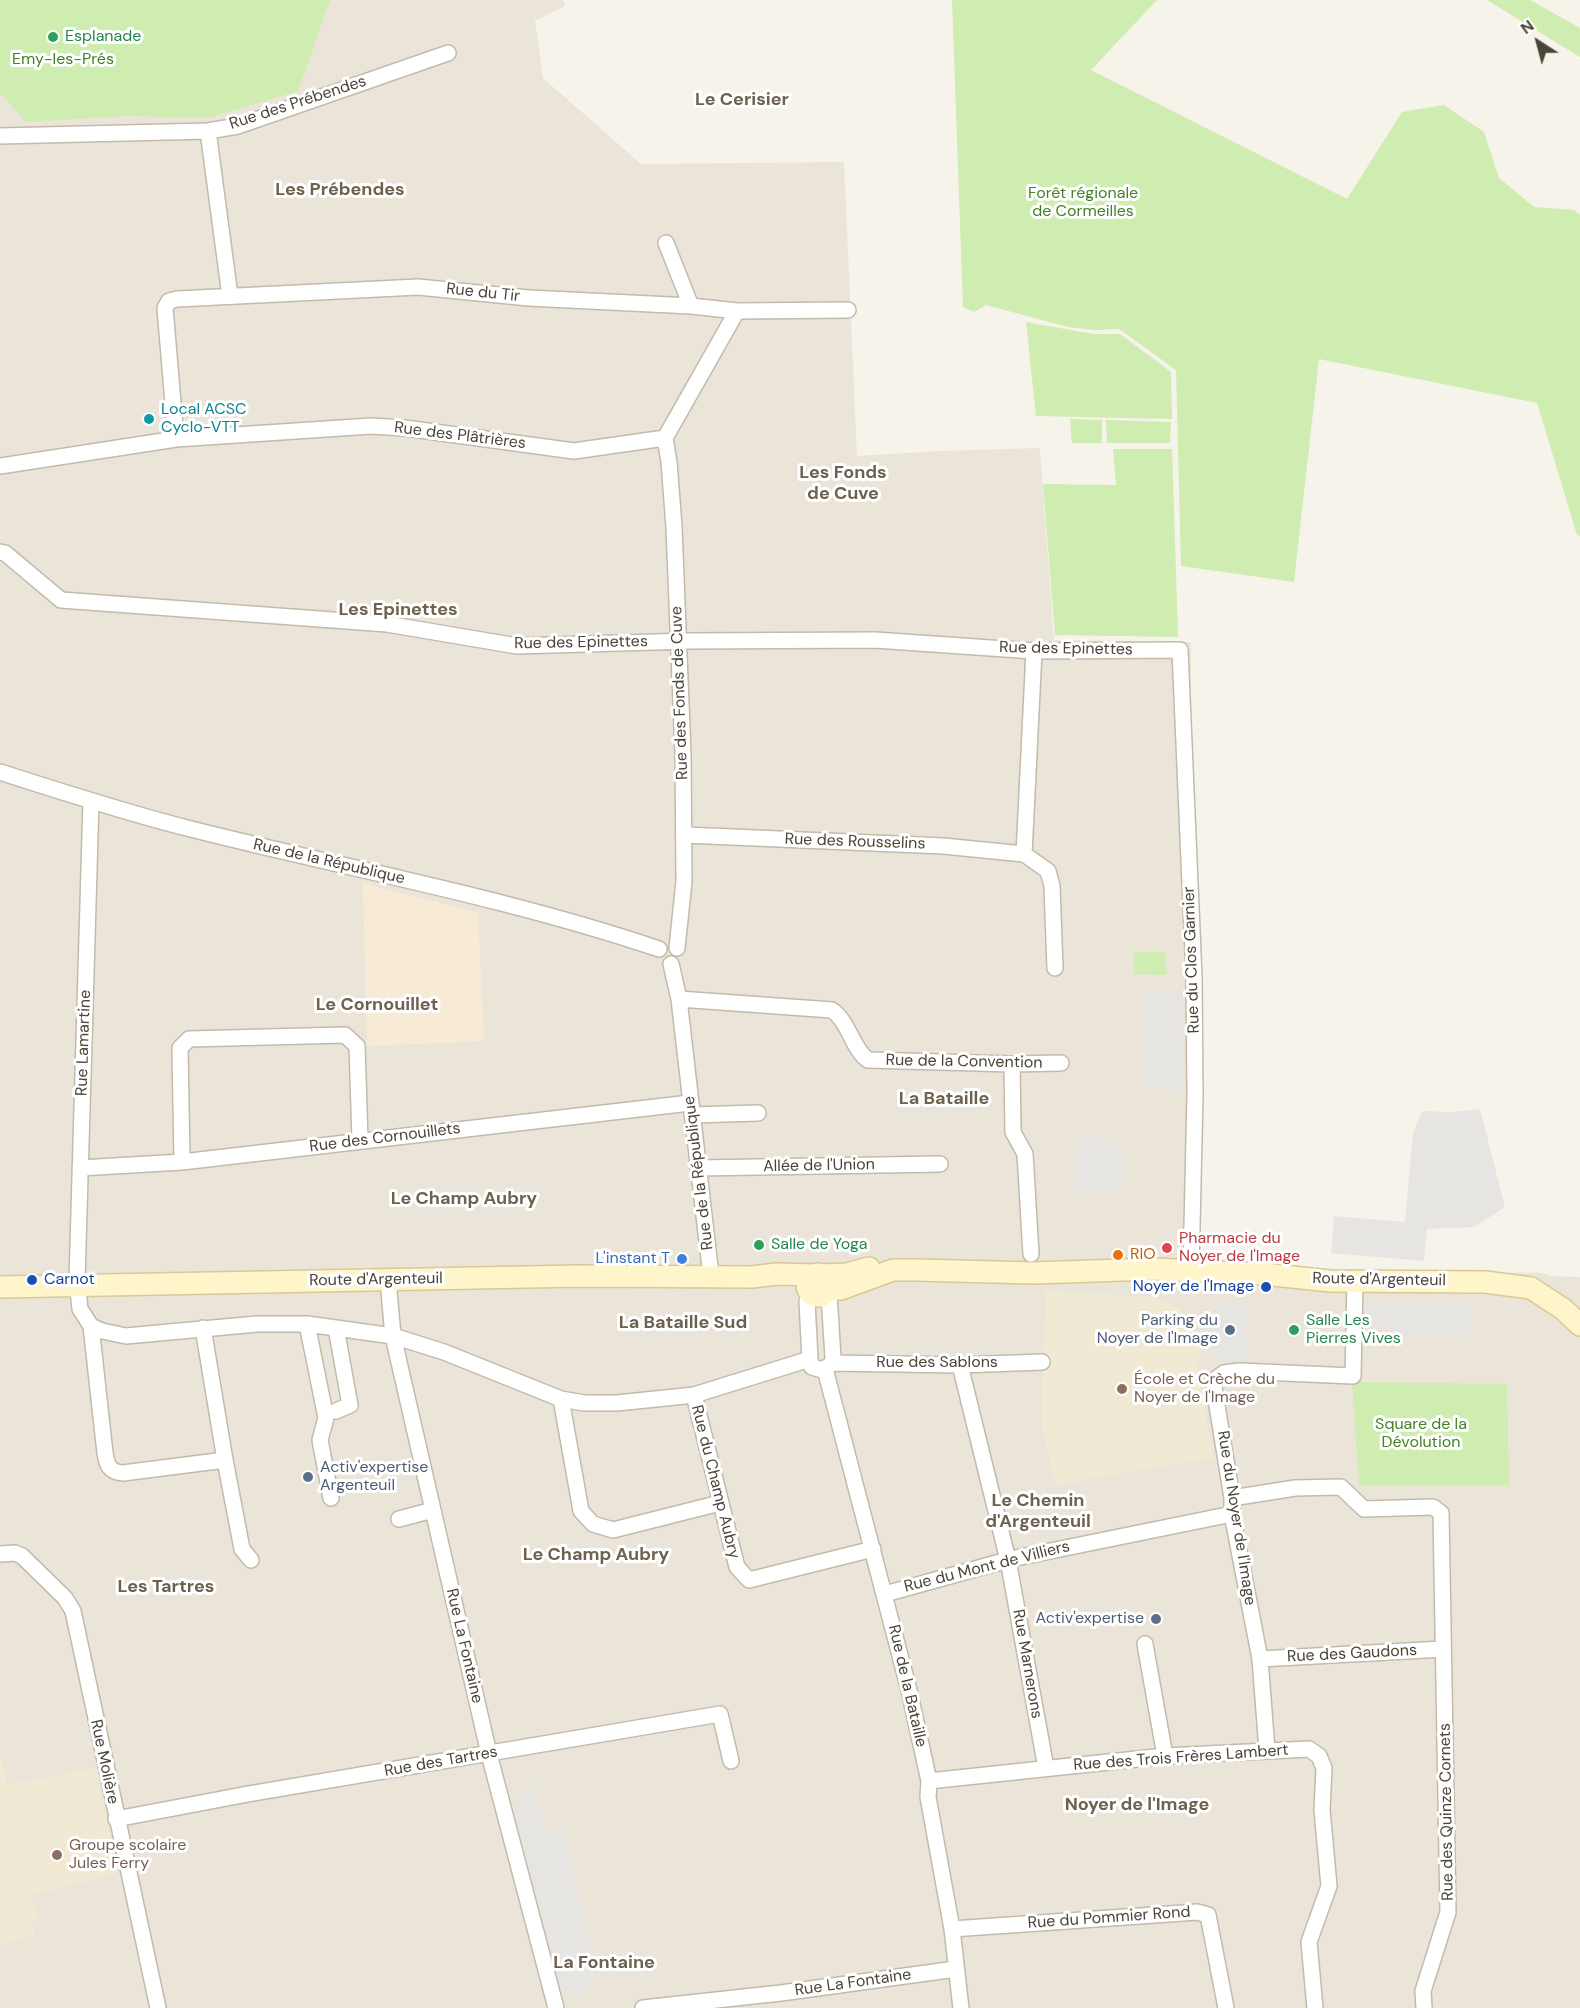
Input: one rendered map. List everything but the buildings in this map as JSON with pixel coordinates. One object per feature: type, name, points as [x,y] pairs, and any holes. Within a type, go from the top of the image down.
[{"type":"main road","name":"Route d'Argenteuil","points":[[0,1287],[580,1276],[752,1277],[777,1274],[818,1286],[840,1289],[893,1270],[1032,1273],[1117,1269],[1191,1270],[1330,1281],[1485,1282],[1524,1286],[1541,1293],[1576,1319]]},
{"type":"street","name":"Rue des Prébendes","points":[[0,136],[208,131],[238,126],[448,53]]},
{"type":"street","points":[[208,131],[230,296]]},
{"type":"street","points":[[666,243],[691,306]]},
{"type":"street","name":"Rue du Tir","points":[[176,439],[165,308],[169,302],[177,299],[418,287],[530,298],[691,306],[737,311]]},
{"type":"street","points":[[665,438],[737,311],[848,310]]},
{"type":"street","name":"Rue des Plâtrières","points":[[0,466],[176,439],[371,426],[405,428],[574,451],[665,438]]},
{"type":"street","name":"Rue des Fonds de Cuve","points":[[665,438],[673,516],[685,836],[684,881],[677,948]]},
{"type":"street","name":"Rue des Epinettes","points":[[0,552],[5,553],[61,600],[387,624],[517,646],[875,640],[1034,651],[1180,650]]},
{"type":"street","name":"Rue du Clos Garnier","points":[[1180,650],[1194,977],[1195,1095],[1191,1270]]},
{"type":"street","points":[[1034,651],[1024,854],[1048,871],[1052,886],[1055,968]]},
{"type":"street","name":"Rue de la République","points":[[0,772],[186,828],[519,908],[659,949]]},
{"type":"street","name":"Rue Lamartine","points":[[92,801],[77,1285],[81,1309],[91,1326],[105,1453],[109,1468],[123,1473],[225,1460]]},
{"type":"street","name":"Rue des Rousselins","points":[[685,836],[943,846],[1024,854]]},
{"type":"street","points":[[668,943],[677,948],[679,957],[671,964],[662,962],[658,956],[659,949],[668,943]]},
{"type":"street","name":"Rue de la République","points":[[671,964],[679,999],[711,1276]]},
{"type":"street","name":"Rue de la Convention","points":[[679,999],[832,1010],[848,1029],[862,1056],[868,1060],[1061,1063]]},
{"type":"street","points":[[182,1162],[180,1048],[189,1039],[345,1035],[357,1046],[360,1140]]},
{"type":"street","points":[[1012,1064],[1013,1132],[1025,1154],[1031,1254]]},
{"type":"street","name":"Rue des Cornouillets","points":[[80,1168],[182,1162],[360,1140],[691,1109],[758,1113]]},
{"type":"street","name":"Allée de l'Union","points":[[699,1168],[940,1164]]},
{"type":"street","name":"Rue La Fontaine","points":[[388,1280],[393,1336],[489,1754],[556,2008]]},
{"type":"street","name":"Rue du Noyer de l'Image","points":[[1267,1749],[1260,1659],[1232,1514],[1232,1498],[1213,1381],[1230,1372],[1249,1371],[1353,1376],[1355,1280]]},
{"type":"street","points":[[818,1286],[807,1302],[810,1359],[812,1367],[817,1369],[829,1366]]},
{"type":"street","name":"Rue de la Bataille","points":[[818,1286],[829,1295],[829,1366],[909,1690],[929,1781],[928,1797],[952,1929],[961,2008]]},
{"type":"street","points":[[91,1326],[126,1336],[257,1324],[307,1324],[393,1336],[444,1352],[561,1399],[584,1403],[617,1403],[694,1395],[810,1359]]},
{"type":"street","points":[[307,1324],[326,1418],[320,1440],[331,1498]]},
{"type":"street","points":[[203,1328],[242,1549],[250,1560]]},
{"type":"street","points":[[336,1328],[350,1405],[336,1411]]},
{"type":"street","name":"Rue des Sablons","points":[[829,1366],[1042,1362]]},
{"type":"street","name":"Rue Marnerons","points":[[960,1365],[1008,1560],[1046,1768]]},
{"type":"street","name":"Rue du Champ Aubry","points":[[694,1395],[737,1567],[749,1580],[873,1549]]},
{"type":"street","points":[[561,1399],[582,1511],[593,1524],[613,1530],[720,1503]]},
{"type":"street","name":"Rue des Quinze Cornets","points":[[1232,1498],[1295,1488],[1341,1487],[1364,1509],[1433,1507],[1442,1513],[1448,1912],[1423,1991],[1424,2008]]},
{"type":"street","points":[[399,1519],[433,1510]]},
{"type":"street","name":"Rue du Mont de Villiers","points":[[885,1594],[1008,1560],[1115,1536],[1232,1514]]},
{"type":"street","name":"Rue Molière","points":[[0,1554],[15,1553],[22,1556],[65,1598],[72,1611],[158,2008]]},
{"type":"street","points":[[1145,1644],[1165,1756]]},
{"type":"street","name":"Rue des Gaudons","points":[[1260,1659],[1443,1649]]},
{"type":"street","name":"Rue des Tartres","points":[[116,1819],[248,1794],[720,1714],[731,1761]]},
{"type":"street","name":"Rue des Trois Frères Lambert","points":[[929,1781],[1165,1756],[1267,1749],[1309,1749],[1319,1756],[1324,1768],[1322,1810],[1329,1886],[1309,1942],[1315,2008]]},
{"type":"street","name":"Rue du Pommier Rond","points":[[952,1929],[1197,1912],[1208,1915],[1226,2008]]},
{"type":"street","name":"Rue La Fontaine","points":[[643,2008],[781,1993],[956,1969]]},
{"type":"shaded area","points":[[0,0],[563,0],[565,6],[535,21],[543,78],[641,164],[844,162],[857,456],[1040,448],[1054,640],[1191,642],[1190,1134],[1197,1251],[1201,1261],[1209,1267],[1543,1273],[1549,1276],[1580,1277],[1580,2008],[0,2008]]},
{"type":"shaded area","points":[[363,883],[478,913],[484,1041],[367,1046]]},
{"type":"shaded area","points":[[1145,990],[1181,990],[1184,1091],[1146,1090]]},
{"type":"shaded area","points":[[1480,1109],[1505,1207],[1474,1227],[1427,1229],[1424,1261],[1331,1253],[1334,1216],[1405,1222],[1413,1133],[1422,1111],[1451,1112]]},
{"type":"shaded area","points":[[1106,1136],[1106,1147],[1124,1147],[1124,1191],[1076,1191],[1075,1137]]},
{"type":"shaded area","name":"École et Crèche du Noyer de l'Image","points":[[1046,1291],[1152,1297],[1173,1305],[1183,1313],[1192,1323],[1202,1356],[1196,1358],[1213,1458],[1055,1485],[1041,1421]]},
{"type":"shaded area","points":[[1363,1301],[1469,1306],[1475,1318],[1473,1339],[1396,1335],[1387,1326],[1362,1325]]},
{"type":"shaded area","name":"Parking du Noyer de l'Image","points":[[1213,1302],[1249,1302],[1248,1360],[1239,1360],[1239,1366],[1223,1366],[1223,1359],[1212,1358]]},
{"type":"shaded area","name":"Groupe scolaire Jules Ferry","points":[[0,1751],[7,1785],[96,1768],[117,1873],[31,1895],[38,1919],[31,1921],[35,1935],[0,1945]]},
{"type":"shaded area","points":[[533,1779],[545,1832],[563,1828],[596,1970],[591,1983],[580,1999],[573,1992],[560,1996],[513,1807]]},
{"type":"green space","name":"Emy-les-Prés","points":[[0,0],[330,0],[298,91],[208,118],[127,116],[26,122],[0,93]]},
{"type":"green space","name":"Forêt régionale de Cormeilles","points":[[952,0],[1157,0],[1091,70],[1347,199],[1402,112],[1444,105],[1484,132],[1499,178],[1534,207],[1574,210],[1580,215],[1580,536],[1577,535],[1537,403],[1319,359],[1294,582],[1181,566],[1176,370],[1119,329],[1096,330],[1068,327],[986,305],[974,312],[963,307]]},
{"type":"green space","points":[[1487,0],[1530,0],[1580,28],[1580,57]]},
{"type":"green space","points":[[1026,322],[1093,334],[1120,334],[1171,372],[1172,419],[1036,416]]},
{"type":"green space","points":[[1070,419],[1102,420],[1102,443],[1072,443]]},
{"type":"green space","points":[[1106,420],[1171,422],[1170,443],[1107,443]]},
{"type":"green space","points":[[1113,449],[1172,449],[1178,637],[1055,635],[1043,484],[1116,485]]},
{"type":"green space","points":[[1134,952],[1165,952],[1167,975],[1134,974]]},
{"type":"green space","name":"Square de la Dévolution","points":[[1352,1382],[1507,1384],[1509,1485],[1359,1485]]},
{"type":"place","name":"Esplanade","points":[[53,37]]},
{"type":"place","name":"Local ACSC Cyclo-VTT","points":[[149,419]]},
{"type":"place","name":"Salle de Yoga","points":[[759,1245]]},
{"type":"place","name":"Pharmacie du Noyer de l'Image","points":[[1167,1248]]},
{"type":"place","name":"RIO","points":[[1118,1255]]},
{"type":"place","name":"L'instant T","points":[[682,1259]]},
{"type":"place","name":"Carnot","points":[[32,1280]]},
{"type":"place","name":"Noyer de l'Image","points":[[1266,1287]]},
{"type":"place","name":"Parking du Noyer de l'Image","points":[[1230,1330]]},
{"type":"place","name":"Salle Les Pierres Vives","points":[[1294,1330]]},
{"type":"place","name":"École et Crèche du Noyer de l'Image","points":[[1122,1389]]},
{"type":"place","name":"Activ'expertise Argenteuil","points":[[308,1477]]},
{"type":"place","name":"Activ'expertise","points":[[1156,1619]]},
{"type":"place","name":"Groupe scolaire Jules Ferry","points":[[57,1855]]},
{"type":"district","name":"Le Cerisier","points":[[742,100]]},
{"type":"district","name":"Les Prébendes","points":[[340,190]]},
{"type":"district","name":"Les Fonds de Cuve","points":[[843,483]]},
{"type":"district","name":"Les Epinettes","points":[[398,610]]},
{"type":"district","name":"Le Cornouillet","points":[[377,1005]]},
{"type":"district","name":"La Bataille","points":[[944,1099]]},
{"type":"district","name":"Le Champ Aubry","points":[[464,1199]]},
{"type":"district","name":"La Bataille Sud","points":[[683,1323]]},
{"type":"district","name":"Le Chemin d'Argenteuil","points":[[1038,1511]]},
{"type":"district","name":"Le Champ Aubry","points":[[596,1555]]},
{"type":"district","name":"Les Tartres","points":[[166,1587]]},
{"type":"district","name":"Noyer de l'Image","points":[[1137,1805]]},
{"type":"district","name":"La Fontaine","points":[[604,1963]]}]
